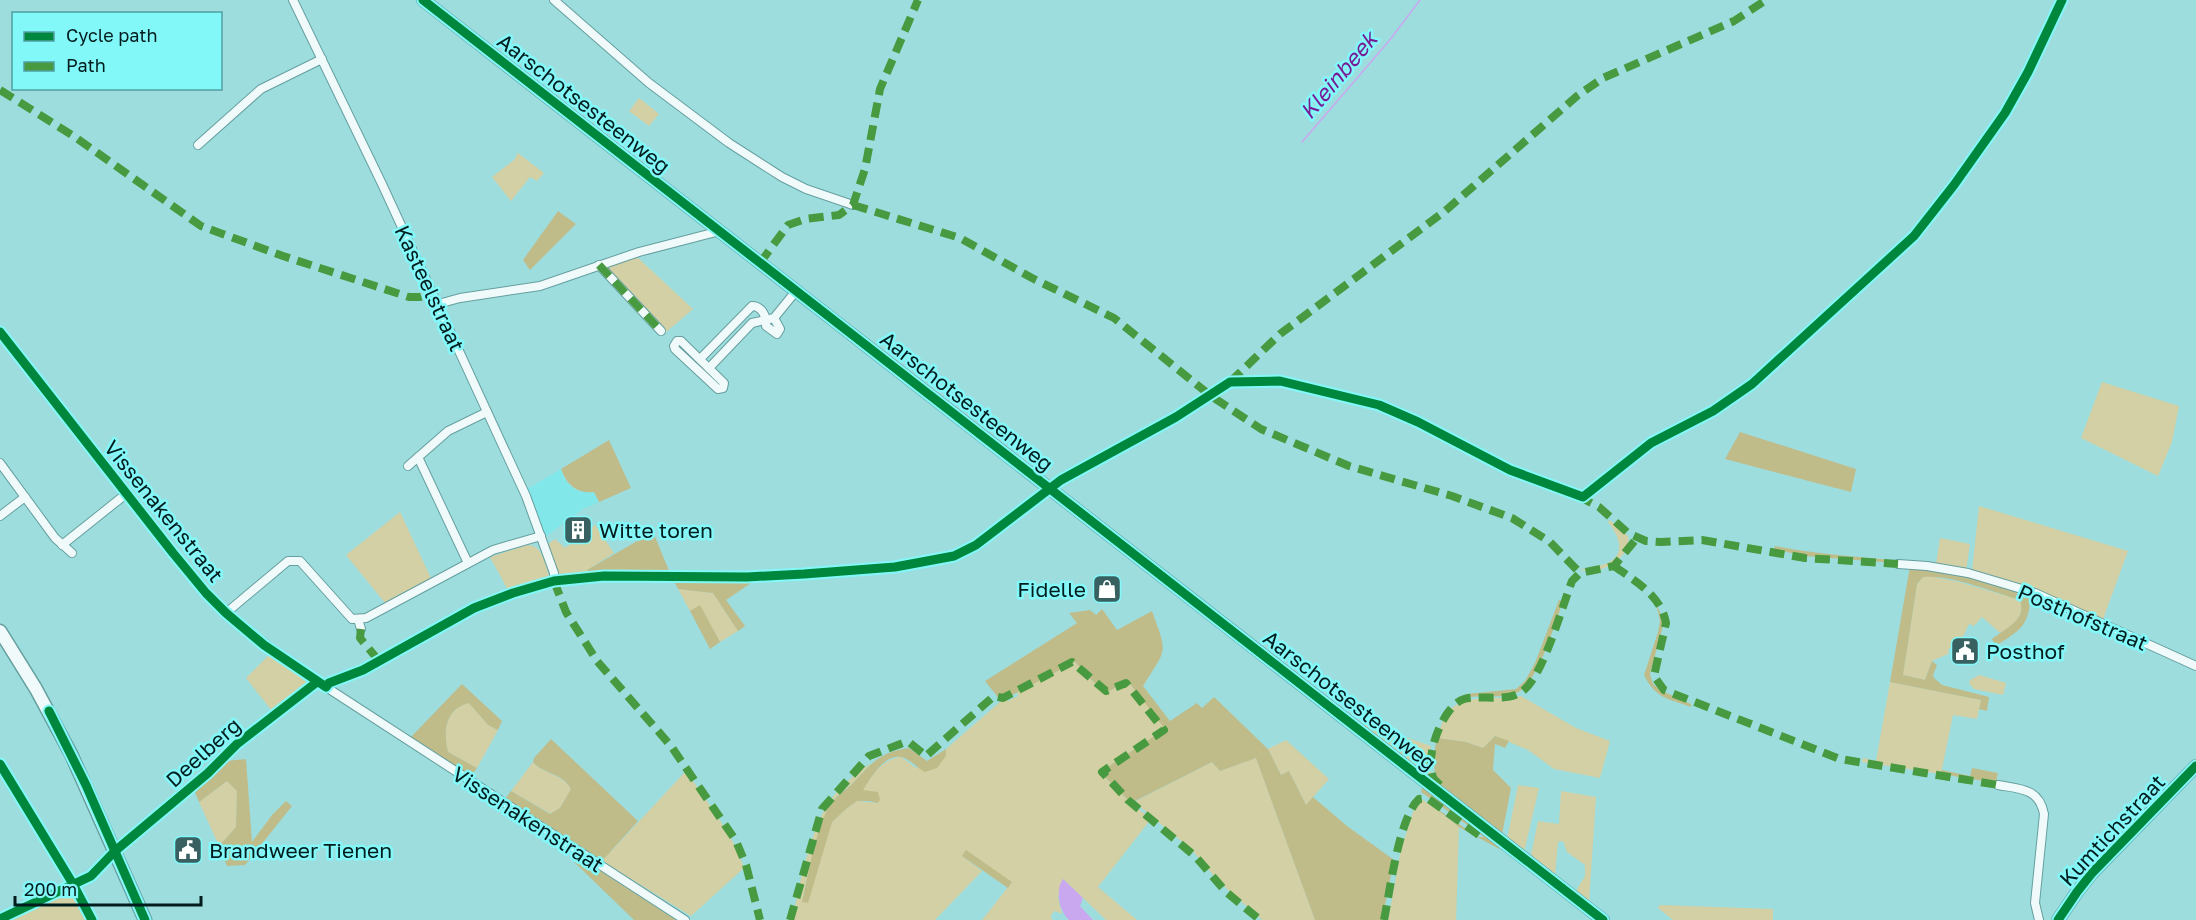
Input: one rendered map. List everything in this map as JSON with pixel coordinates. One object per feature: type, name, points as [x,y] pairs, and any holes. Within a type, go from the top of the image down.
[{"type":"main road","name":"Aarschotsesteenweg","points":[[423,0],[1603,920]]},
{"type":"main road","points":[[0,631],[36,689],[71,754],[145,920]]},
{"type":"main road","name":"Kumtichstraat","points":[[2058,920],[2092,873],[2196,766]]},
{"type":"street","name":"Kasteelstraat","points":[[293,0],[438,304],[526,496],[554,573],[554,581]]},
{"type":"street","points":[[554,0],[649,83],[729,142],[782,177],[806,189],[853,205]]},
{"type":"street","points":[[198,145],[261,89],[322,59]]},
{"type":"street","points":[[438,304],[460,298],[540,286],[639,252],[720,231]]},
{"type":"street","points":[[599,265],[661,331]]},
{"type":"street","points":[[709,368],[752,323],[770,319],[796,291]]},
{"type":"street","points":[[700,359],[752,306],[756,306],[770,319]]},
{"type":"street","name":"Vissenakenstraat","points":[[0,332],[190,575],[226,613],[264,645],[317,682],[685,920]]},
{"type":"street","points":[[681,341],[709,368],[723,382],[723,388],[718,389],[675,349],[675,342],[681,341]]},
{"type":"street","points":[[408,466],[448,431],[487,412]]},
{"type":"street","points":[[418,457],[468,563]]},
{"type":"street","points":[[0,463],[62,545],[72,553]]},
{"type":"street","points":[[960,553],[981,541],[1049,488]]},
{"type":"street","points":[[62,545],[126,494]]},
{"type":"street","points":[[0,516],[25,497]]},
{"type":"street","points":[[226,613],[288,561],[294,560],[300,561],[352,619],[366,618],[493,550],[541,536]]},
{"type":"street","name":"Posthofstraat","points":[[1898,564],[1952,570],[2035,593],[2196,666]]},
{"type":"street","points":[[358,619],[361,629]]},
{"type":"street","name":"Deelberg","points":[[0,919],[91,876],[115,851],[208,773],[237,744],[317,682]]},
{"type":"street","points":[[0,764],[73,884]]},
{"type":"street","points":[[1998,785],[2030,792],[2043,805],[2035,903],[2039,920]]},
{"type":"shaded area","points":[[639,98],[659,114],[649,126],[629,111]]},
{"type":"shaded area","points":[[518,153],[544,173],[537,181],[530,177],[511,201],[492,177],[514,160]]},
{"type":"shaded area","points":[[558,211],[576,224],[530,270],[523,260]]},
{"type":"shaded area","points":[[635,255],[693,309],[665,333],[603,266]]},
{"type":"shaded area","points":[[2102,382],[2179,406],[2172,442],[2158,476],[2081,438]]},
{"type":"shaded area","points":[[1740,432],[1856,469],[1851,492],[1725,459]]},
{"type":"shaded area","points":[[609,440],[631,488],[599,502],[594,492],[577,490],[573,487],[561,469]]},
{"type":"shaded area","points":[[561,469],[566,481],[573,488],[579,491],[594,492],[599,502],[583,509],[544,538],[527,489]]},
{"type":"shaded area","points":[[1979,506],[2128,551],[2102,622],[1972,570]]},
{"type":"shaded area","points":[[400,512],[431,578],[385,603],[346,555]]},
{"type":"shaded area","points":[[1610,520],[1628,536],[1625,552],[1604,568],[1595,571],[1579,569],[1589,569],[1607,563],[1617,554],[1619,543],[1608,522]]},
{"type":"shaded area","points":[[595,525],[614,553],[587,570],[590,575],[561,578],[547,545],[555,539],[565,548]]},
{"type":"shaded area","points":[[653,532],[670,573],[590,575],[587,570]]},
{"type":"shaded area","points":[[1940,538],[1970,544],[1966,571],[1936,564]]},
{"type":"shaded area","points":[[527,545],[540,551],[549,576],[547,581],[509,592],[490,557]]},
{"type":"shaded area","points":[[1775,546],[1825,554],[1908,562],[1908,564],[1804,556],[1774,549]]},
{"type":"shaded area","points":[[1910,566],[1965,575],[2025,593],[2030,599],[2025,622],[1996,646],[1992,639],[2014,623],[2021,613],[2020,600],[1972,584],[1945,578],[1923,577],[1917,584],[1903,675],[1925,680],[1932,661],[1937,665],[1934,678],[1942,685],[1989,697],[1987,711],[1979,709],[1981,700],[1890,682]]},
{"type":"shaded area","points":[[1929,576],[1959,582],[2020,600],[2021,611],[2017,620],[2000,633],[1982,617],[1974,626],[1969,624],[1961,641],[1958,641],[1957,648],[1949,648],[1948,654],[1932,661],[1925,680],[1903,675],[1917,584],[1923,577]]},
{"type":"shaded area","points":[[673,579],[757,579],[726,600],[745,626],[738,631],[713,593],[678,589]]},
{"type":"shaded area","points":[[678,589],[713,593],[738,631],[720,642],[700,606],[690,611]]},
{"type":"shaded area","points":[[1559,600],[1563,601],[1544,654],[1538,668],[1522,689],[1514,694],[1458,699],[1467,694],[1516,689],[1525,681],[1535,663]]},
{"type":"shaded area","points":[[1656,603],[1664,622],[1650,674],[1653,684],[1660,690],[1691,704],[1691,707],[1658,693],[1644,675],[1660,621]]},
{"type":"shaded area","points":[[700,605],[720,642],[710,649],[690,611]]},
{"type":"shaded area","points":[[1102,609],[1117,630],[1152,611],[1163,644],[1161,657],[1143,686],[1170,721],[1197,703],[1202,708],[1214,697],[1268,749],[1281,775],[1289,771],[1306,805],[1313,797],[1347,826],[1394,860],[1382,920],[1315,920],[1256,758],[1220,771],[1212,762],[1131,803],[1100,772],[1165,729],[1127,680],[1105,694],[1075,662],[1001,701],[985,681],[1077,623],[1069,613],[1090,610],[1096,615]]},
{"type":"shaded area","points":[[269,655],[306,680],[272,711],[246,678]]},
{"type":"shaded area","points":[[1075,662],[1105,694],[1127,680],[1166,729],[1100,772],[1151,819],[1098,887],[1137,920],[1106,920],[1063,879],[1058,897],[1062,914],[1055,911],[1051,915],[1052,920],[982,920],[1012,882],[962,856],[982,871],[935,920],[795,920],[793,917],[798,890],[815,830],[827,805],[847,782],[871,763],[833,800],[826,813],[818,834],[802,901],[832,822],[857,801],[877,803],[862,790],[883,765],[894,758],[901,757],[916,768],[946,756],[946,749],[1001,701],[1006,698],[1008,701],[1018,696],[1017,692]]},
{"type":"shaded area","points":[[1979,675],[2006,683],[2003,695],[1974,689],[1969,683],[1970,680]]},
{"type":"shaded area","points":[[1890,682],[1981,700],[1977,719],[1953,715],[1941,774],[1862,762],[1863,758],[1876,761]]},
{"type":"shaded area","points":[[462,684],[502,721],[498,730],[488,725],[469,703],[455,710],[450,716],[446,729],[448,752],[477,768],[470,777],[410,738]]},
{"type":"shaded area","points":[[1521,696],[1576,728],[1610,741],[1600,778],[1554,769],[1528,750],[1495,736],[1483,748],[1466,742],[1437,738],[1448,712],[1463,702],[1472,699]]},
{"type":"shaded area","points":[[469,703],[488,725],[498,730],[477,768],[448,752],[446,744],[446,729],[450,716],[455,710]]},
{"type":"shaded area","points":[[1364,723],[1431,746],[1429,758],[1432,780],[1363,727]]},
{"type":"shaded area","points":[[1495,736],[1509,741],[1505,748],[1495,744],[1493,770],[1511,788],[1502,835],[1436,783],[1435,771],[1434,755],[1437,738],[1466,742],[1483,748]]},
{"type":"shaded area","points":[[551,739],[638,821],[602,861],[505,799],[511,791],[550,814],[560,808],[571,789],[563,780],[533,762]]},
{"type":"shaded area","points":[[1286,740],[1329,779],[1306,805],[1289,771],[1281,775],[1268,749]]},
{"type":"shaded area","points":[[909,748],[927,761],[946,749],[946,756],[937,768],[925,772],[901,757],[889,759],[878,768],[863,790],[878,792],[880,800],[877,803],[857,801],[832,822],[808,903],[802,902],[822,821],[834,800],[878,759],[891,752]]},
{"type":"shaded area","points":[[1256,758],[1315,920],[1262,920],[1219,882],[1191,849],[1134,802],[1212,762],[1220,771]]},
{"type":"shaded area","points":[[246,759],[252,842],[272,815],[286,801],[292,806],[245,865],[227,866],[219,846],[236,827],[237,791],[227,781],[199,802],[194,790],[226,761]]},
{"type":"shaded area","points":[[533,762],[563,780],[571,789],[560,808],[551,814],[511,791]]},
{"type":"shaded area","points":[[1972,768],[1998,773],[1996,783],[1941,774],[1942,770],[1970,776]]},
{"type":"shaded area","points":[[686,771],[726,830],[744,868],[691,916],[602,861]]},
{"type":"shaded area","points":[[227,781],[237,791],[236,827],[219,846],[199,802]]},
{"type":"shaded area","points":[[1423,785],[1501,846],[1499,849],[1459,827],[1433,806],[1478,837],[1484,837],[1421,792]]},
{"type":"shaded area","points":[[1518,785],[1539,788],[1524,852],[1507,839]]},
{"type":"shaded area","points":[[1561,791],[1596,797],[1589,902],[1576,891],[1585,876],[1585,865],[1567,852],[1563,841],[1558,842],[1555,875],[1531,855],[1538,821],[1559,824]]},
{"type":"shaded area","points":[[1421,799],[1459,827],[1456,920],[1388,920],[1401,849],[1416,803]]},
{"type":"shaded area","points":[[966,850],[1012,882],[1008,888],[962,856]]},
{"type":"shaded area","points":[[578,856],[676,920],[634,920],[574,862]]},
{"type":"shaded area","points":[[1063,879],[1083,898],[1080,906],[1093,920],[1069,920],[1066,916],[1059,894]]},
{"type":"shaded area","points":[[73,888],[89,920],[5,920]]},
{"type":"shaded area","points":[[1660,905],[1773,909],[1773,920],[1673,920],[1658,908]]},
{"type":"waterway","name":"Kleinbeek","points":[[1302,142],[1389,41],[1420,0]]},
{"type":"marked path","points":[[760,263],[788,225],[805,219],[839,215],[853,205],[865,169],[880,89],[918,0]]},
{"type":"marked path","points":[[1230,382],[1280,334],[1445,211],[1577,96],[1603,78],[1734,21],[1766,0]]},
{"type":"marked path","points":[[0,90],[72,135],[201,226],[283,256],[409,297],[420,297],[433,293]]},
{"type":"marked path","points":[[853,205],[960,238],[1032,278],[1114,318],[1211,396],[1261,429],[1349,466],[1452,496],[1512,518],[1550,542],[1580,573]]},
{"type":"marked path","points":[[599,265],[661,331]]},
{"type":"marked path","points":[[1578,496],[1599,507],[1628,533],[1646,541],[1702,540],[1805,558],[1898,564]]},
{"type":"marked path","points":[[1440,785],[1434,779],[1431,759],[1437,734],[1448,712],[1464,699],[1512,696],[1525,689],[1532,681],[1546,654],[1572,581],[1580,573],[1614,566],[1637,538]]},
{"type":"marked path","points":[[1614,566],[1646,590],[1659,604],[1663,613],[1666,623],[1654,676],[1664,690],[1840,759],[1998,785]]},
{"type":"marked path","points":[[554,581],[566,612],[597,661],[671,746],[736,841],[746,865],[760,920]]},
{"type":"marked path","points":[[361,629],[360,638],[379,661]]},
{"type":"marked path","points":[[790,920],[822,809],[869,756],[903,743],[910,743],[926,756],[994,696],[1003,698],[1072,662],[1106,691],[1126,683],[1164,730],[1102,772],[1128,800],[1196,857],[1226,892],[1260,920]]},
{"type":"marked path","points":[[1384,920],[1401,838],[1406,821],[1419,799],[1427,798],[1479,835],[1492,834]]},
{"type":"cycle path","points":[[423,0],[1603,920]]},
{"type":"cycle path","points":[[0,332],[206,593],[264,645],[326,687],[329,683],[363,670],[474,608],[554,581],[604,576],[747,577],[804,574],[895,567],[954,556],[976,545],[1061,480],[1176,417],[1230,382],[1280,381],[1379,405],[1418,422],[1510,470],[1583,497],[1651,443],[1713,411],[1752,384],[1914,236],[1954,185],[2005,113],[2028,72],[2062,0]]},
{"type":"cycle path","points":[[0,919],[91,876],[115,851],[208,773],[237,744],[317,682]]},
{"type":"cycle path","points":[[49,711],[86,785],[145,920]]},
{"type":"cycle path","points":[[0,764],[73,884],[92,920]]},
{"type":"cycle path","points":[[2058,920],[2092,873],[2196,766]]},
{"type":"place","name":"Witte toren","points":[[578,530]]},
{"type":"place","name":"Fidelle","points":[[1107,589]]},
{"type":"place","name":"Posthof","points":[[1965,651]]},
{"type":"place","name":"Brandweer Tienen","points":[[188,850]]}]
